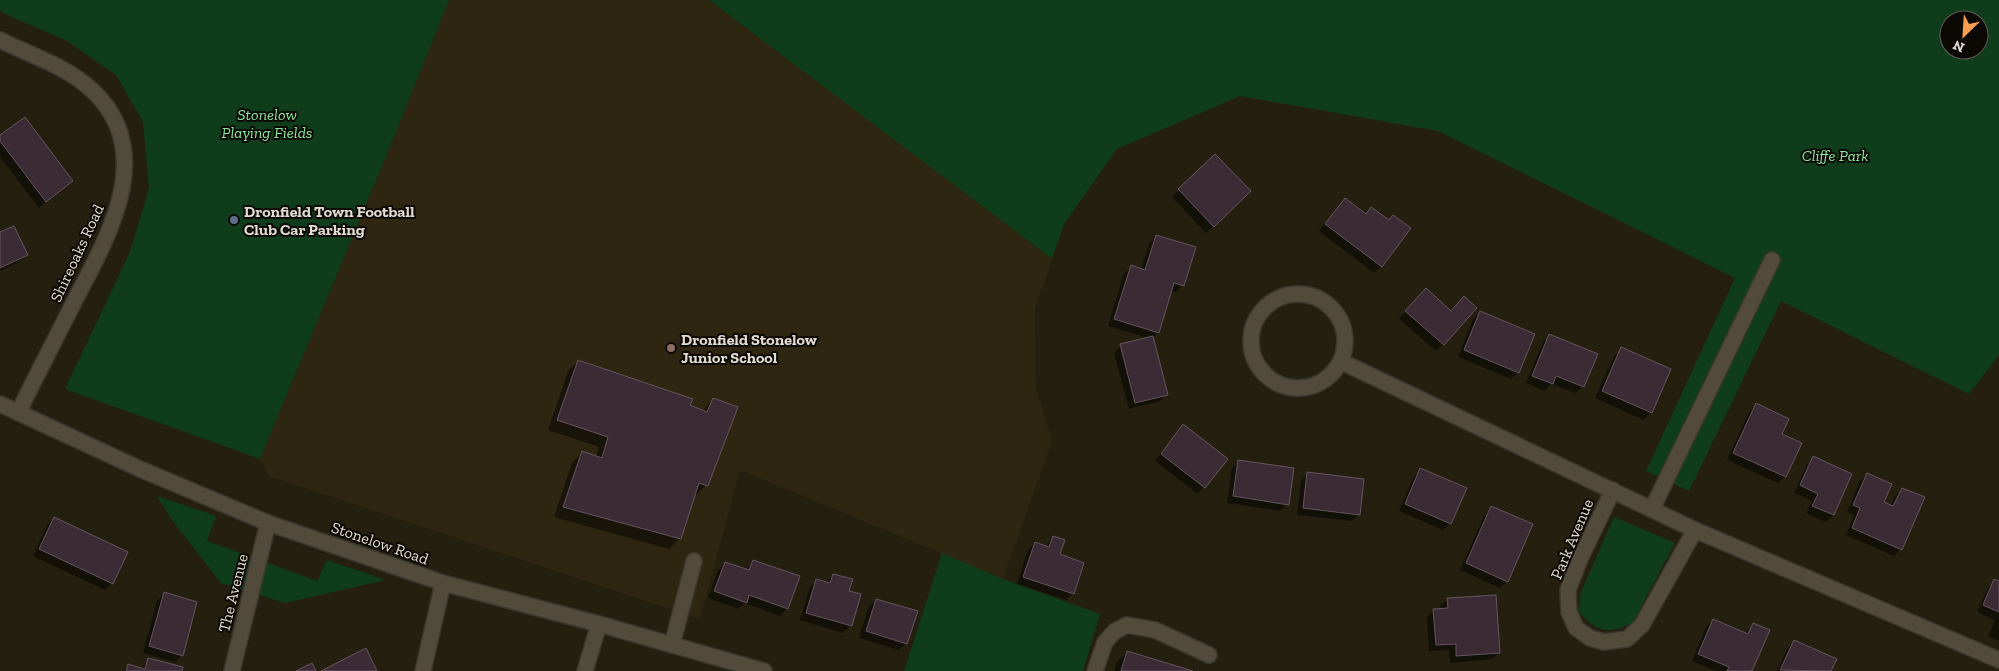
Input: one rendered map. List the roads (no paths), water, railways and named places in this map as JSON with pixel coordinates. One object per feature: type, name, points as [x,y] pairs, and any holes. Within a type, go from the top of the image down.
[{"type":"street","name":"Shireoaks Road","points":[[0,40],[62,68],[93,91],[107,107],[121,132],[124,161],[123,187],[113,224],[18,413]]},
{"type":"street","points":[[1652,509],[1772,260]]},
{"type":"street","points":[[1298,294],[1314,296],[1328,304],[1339,315],[1345,330],[1346,346],[1342,362],[1333,374],[1321,384],[1306,388],[1291,388],[1276,384],[1264,374],[1255,361],[1251,346],[1252,331],[1258,316],[1268,304],[1282,296],[1298,294]]},
{"type":"street","name":"Park Avenue","points":[[1342,362],[1695,530],[1999,660]]},
{"type":"street","name":"Stonelow Road","points":[[0,404],[149,473],[268,523],[444,583],[672,644],[744,668],[764,671]]},
{"type":"street","name":"Park Avenue","points":[[1613,490],[1580,559],[1568,590],[1569,612],[1576,628],[1590,638],[1604,642],[1627,639],[1642,625],[1695,530]]},
{"type":"street","name":"The Avenue","points":[[232,671],[268,523]]},
{"type":"street","points":[[672,644],[694,561]]},
{"type":"street","points":[[423,671],[444,583]]},
{"type":"street","points":[[586,671],[599,624]]},
{"type":"street","points":[[1095,671],[1105,642],[1115,631],[1127,625],[1155,630],[1209,655]]},
{"type":"place","name":"Dronfield Town Football Club Car Parking","points":[[234,220]]},
{"type":"place","name":"Dronfield Stonelow Junior School","points":[[671,348]]},
{"type":"park label","name":"Stonelow Playing Fields","points":[[267,123]]},
{"type":"park label","name":"Cliffe Park","points":[[1835,155]]}]
